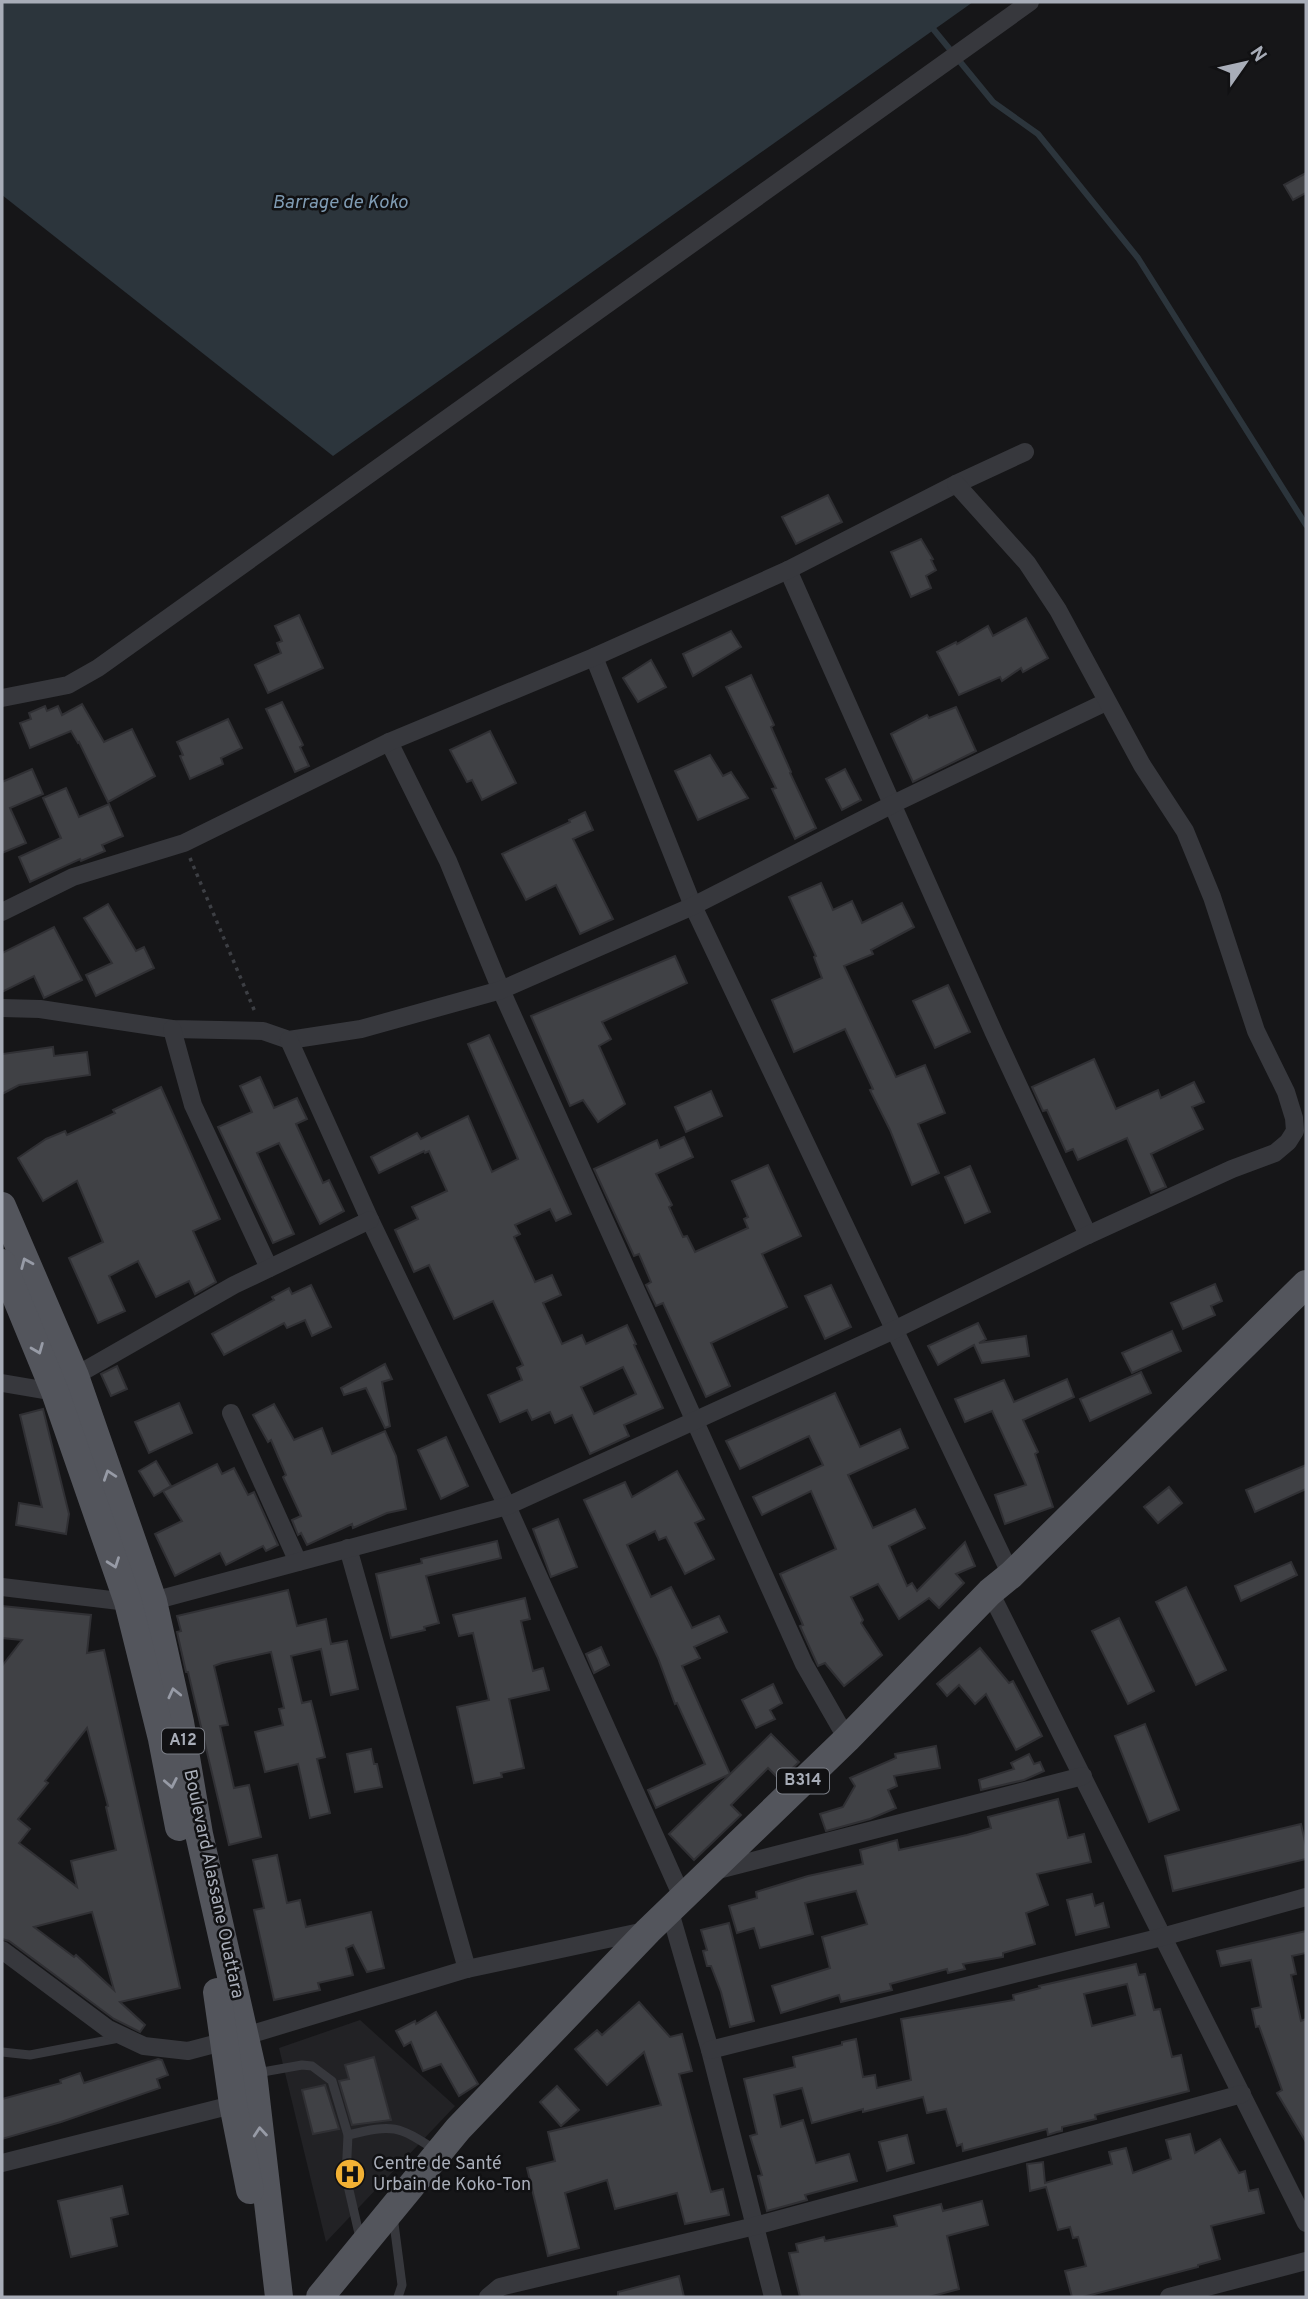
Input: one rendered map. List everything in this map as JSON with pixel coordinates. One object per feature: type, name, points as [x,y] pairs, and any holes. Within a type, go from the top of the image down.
[{"type":"main road","name":"Boulevard Alassane Ouattara","points":[[2,1206],[180,1722],[235,2038],[248,2093],[279,2297]]},
{"type":"main road","name":"Boulevard Alassane Ouattara","points":[[2,1263],[65,1384]]},
{"type":"main road","name":"B314","points":[[320,2297],[458,2129],[648,1931],[847,1739],[1000,1584],[1306,1284]]},
{"type":"main road","name":"Boulevard Alassane Ouattara","points":[[248,2093],[260,2297]]},
{"type":"street","points":[[2,698],[68,685],[98,668],[1030,2]]},
{"type":"street","points":[[2,912],[74,877],[184,843],[388,742],[594,657],[788,570],[956,484],[1025,452]]},
{"type":"street","points":[[2,1587],[140,1601],[507,1506],[894,1330],[1088,1235],[1233,1169],[1275,1153],[1288,1142],[1295,1131],[1286,1092],[1256,1031],[1212,897],[1185,831],[1142,765],[1058,610],[1027,563],[956,484]]},
{"type":"street","points":[[788,570],[994,1033],[1088,1235]]},
{"type":"street","points":[[594,657],[693,906],[894,1330],[1083,1776],[1306,2223]]},
{"type":"street","points":[[2,1008],[40,1009],[172,1029],[263,1031],[289,1040],[361,1030],[501,990],[693,906],[893,804],[1106,702]]},
{"type":"street","points":[[388,742],[449,861],[501,990],[804,1664],[847,1739]]},
{"type":"street","points":[[172,1029],[193,1105],[269,1268]]},
{"type":"street","points":[[289,1040],[370,1220],[507,1506],[676,1905],[773,2297]]},
{"type":"street","points":[[2,1382],[65,1384],[234,1285],[370,1220]]},
{"type":"street","points":[[231,1413],[298,1562]]},
{"type":"street","points":[[348,1548],[467,1969]]},
{"type":"street","points":[[706,1873],[1083,1776]]},
{"type":"street","points":[[710,2050],[1162,1937],[1306,1897]]},
{"type":"street","points":[[2,1950],[89,2017],[125,2037],[144,2046],[188,2051],[467,1969],[648,1931]]},
{"type":"street","points":[[2,2163],[248,2093]]},
{"type":"street","points":[[488,2297],[500,2287],[755,2226],[1242,2094]]},
{"type":"street","points":[[1169,2297],[1306,2261]]},
{"type":"lane","points":[[2,2052],[30,2055],[125,2037]]},
{"type":"lane","points":[[248,2093],[302,2065],[312,2066],[332,2081],[348,2135],[346,2177],[362,2247]]},
{"type":"lane","points":[[348,2135],[381,2127],[406,2130],[439,2152]]},
{"type":"lane","points":[[392,2209],[402,2285],[398,2297]]},
{"type":"path","points":[[184,843],[263,1031]]},
{"type":"shaded area","name":"Centre de Santé Urbain de Koko-Ton","points":[[360,2020],[455,2106],[326,2242],[279,2048]]},
{"type":"water","name":"Barrage de Koko","points":[[2,2],[973,2],[333,456],[2,195]]},
{"type":"building","points":[[1306,173],[1306,193],[1293,200],[1284,185]]},
{"type":"building","points":[[828,495],[842,522],[796,544],[782,517]]},
{"type":"building","points":[[921,539],[936,570],[926,576],[931,588],[911,597],[891,552]]},
{"type":"building","points":[[299,615],[323,668],[268,693],[255,665],[281,653],[277,643],[282,641],[275,626]]},
{"type":"building","points":[[1026,618],[1048,658],[1023,672],[1021,668],[1002,681],[1000,677],[959,695],[937,652],[988,626],[993,636]]},
{"type":"building","points":[[731,631],[741,647],[693,676],[683,654]]},
{"type":"building","points":[[651,660],[666,687],[638,702],[623,678]]},
{"type":"building","points":[[751,675],[774,725],[771,727],[790,773],[816,828],[795,839],[772,789],[776,788],[726,687]]},
{"type":"building","points":[[282,702],[303,745],[300,747],[309,766],[295,772],[266,709]]},
{"type":"building","points":[[82,704],[104,742],[132,729],[155,776],[108,802],[71,731],[30,748],[20,723],[31,719],[29,713],[45,706],[47,711],[58,706],[62,715]]},
{"type":"building","points":[[956,707],[976,751],[913,782],[891,734],[927,715],[929,718]]},
{"type":"building","points":[[228,719],[242,748],[221,758],[223,764],[190,779],[177,742]]},
{"type":"building","points":[[490,731],[516,783],[482,800],[472,780],[467,782],[450,750]]},
{"type":"building","points":[[710,755],[723,776],[731,772],[748,798],[698,820],[675,771]]},
{"type":"building","points":[[32,769],[43,794],[10,808],[26,843],[2,853],[2,782]]},
{"type":"building","points":[[845,769],[861,800],[842,810],[826,779]]},
{"type":"building","points":[[66,788],[79,817],[109,804],[123,836],[102,845],[105,851],[81,861],[80,859],[30,882],[19,857],[61,838],[43,798]]},
{"type":"building","points":[[585,812],[593,830],[573,839],[613,919],[580,934],[556,885],[526,900],[502,854],[570,822],[569,820]]},
{"type":"building","points":[[821,883],[833,910],[852,901],[862,923],[902,903],[914,927],[871,950],[873,954],[844,966],[896,1077],[925,1065],[945,1113],[918,1124],[939,1173],[912,1185],[845,1029],[794,1052],[772,1000],[822,978],[814,957],[816,956],[789,897]]},
{"type":"building","points":[[108,904],[136,951],[144,947],[154,968],[96,996],[86,975],[112,963],[84,918]]},
{"type":"building","points":[[54,927],[82,980],[44,998],[34,976],[2,992],[2,953]]},
{"type":"building","points":[[675,956],[687,983],[602,1022],[611,1039],[599,1046],[625,1104],[598,1122],[583,1100],[570,1106],[531,1016]]},
{"type":"building","points":[[948,985],[970,1032],[935,1048],[913,1001]]},
{"type":"building","points":[[489,1035],[571,1214],[556,1221],[550,1209],[515,1225],[520,1234],[514,1237],[535,1282],[552,1275],[561,1295],[543,1303],[562,1344],[582,1335],[586,1344],[627,1325],[663,1408],[624,1425],[629,1436],[590,1454],[572,1415],[555,1423],[550,1412],[532,1420],[527,1410],[500,1422],[488,1395],[522,1380],[517,1368],[523,1365],[493,1301],[454,1319],[429,1265],[414,1272],[395,1230],[418,1219],[412,1207],[447,1191],[429,1151],[379,1173],[371,1157],[417,1133],[421,1139],[468,1116],[492,1172],[518,1159],[468,1044]],"holes":[[[623,1367],[636,1394],[594,1414],[581,1387]]]},
{"type":"building","points":[[53,1047],[54,1056],[87,1052],[90,1075],[19,1085],[2,1094],[2,1054]]},
{"type":"building","points":[[1094,1059],[1116,1109],[1158,1090],[1161,1098],[1194,1082],[1204,1102],[1192,1107],[1203,1129],[1151,1154],[1166,1187],[1151,1193],[1127,1138],[1078,1160],[1073,1149],[1066,1152],[1047,1110],[1043,1111],[1032,1087]]},
{"type":"building","points":[[260,1077],[274,1108],[297,1098],[307,1119],[296,1124],[323,1183],[329,1180],[344,1211],[320,1224],[279,1143],[257,1153],[294,1234],[273,1243],[218,1127],[252,1112],[240,1086]]},
{"type":"building","points":[[161,1087],[220,1219],[193,1231],[216,1282],[195,1294],[189,1281],[156,1297],[138,1261],[109,1276],[125,1311],[98,1323],[69,1258],[103,1242],[77,1181],[43,1201],[18,1158],[46,1139],[65,1131],[67,1135],[115,1113],[113,1110]]},
{"type":"building","points":[[711,1091],[722,1116],[686,1132],[675,1107]]},
{"type":"building","points":[[684,1137],[693,1157],[656,1174],[672,1205],[669,1207],[683,1237],[687,1236],[695,1252],[748,1228],[744,1219],[748,1217],[732,1181],[768,1165],[801,1236],[762,1254],[787,1307],[711,1343],[730,1386],[706,1397],[663,1303],[656,1306],[646,1285],[651,1282],[639,1254],[634,1256],[594,1169],[657,1140],[660,1148]]},
{"type":"building","points":[[970,1166],[990,1212],[965,1223],[945,1177]]},
{"type":"building","points":[[1215,1284],[1222,1301],[1211,1306],[1215,1315],[1183,1329],[1171,1303]]},
{"type":"building","points":[[311,1285],[331,1327],[312,1336],[305,1320],[287,1328],[284,1323],[224,1355],[212,1334],[274,1300],[272,1297],[289,1288],[292,1294]]},
{"type":"building","points":[[831,1285],[851,1327],[825,1339],[805,1296]]},
{"type":"building","points":[[978,1323],[986,1339],[979,1343],[1026,1336],[1029,1356],[982,1363],[974,1345],[938,1365],[928,1346]]},
{"type":"building","points":[[1172,1331],[1181,1351],[1132,1373],[1122,1353]]},
{"type":"building","points":[[385,1364],[392,1379],[382,1382],[390,1426],[385,1428],[366,1388],[344,1395],[341,1388]]},
{"type":"building","points":[[117,1366],[127,1389],[111,1396],[101,1374]]},
{"type":"building","points":[[1141,1372],[1151,1393],[1090,1421],[1080,1399]]},
{"type":"building","points":[[1067,1379],[1074,1397],[1023,1420],[1038,1452],[1035,1454],[1053,1507],[1005,1524],[995,1495],[1026,1485],[992,1411],[965,1422],[955,1399],[1004,1380],[1014,1402]]},
{"type":"building","points":[[835,1393],[860,1447],[900,1429],[908,1448],[848,1475],[873,1528],[915,1509],[925,1528],[889,1546],[907,1586],[912,1583],[917,1591],[965,1542],[975,1566],[956,1574],[964,1583],[939,1608],[929,1598],[899,1619],[878,1584],[851,1597],[863,1620],[861,1623],[882,1655],[844,1686],[825,1663],[818,1666],[780,1574],[836,1549],[811,1491],[762,1515],[753,1497],[823,1465],[809,1436],[740,1469],[726,1441]]},
{"type":"building","points":[[179,1403],[192,1433],[149,1453],[135,1422]]},
{"type":"building","points":[[274,1404],[294,1440],[322,1428],[332,1454],[385,1431],[396,1456],[406,1509],[387,1513],[353,1528],[352,1524],[307,1545],[301,1533],[298,1535],[292,1520],[301,1516],[283,1477],[286,1475],[271,1440],[268,1442],[253,1415]]},
{"type":"building","points":[[43,1409],[69,1514],[66,1534],[16,1525],[19,1503],[42,1507],[20,1415]]},
{"type":"building","points":[[446,1437],[468,1486],[441,1499],[418,1450]]},
{"type":"building","points":[[156,1461],[171,1486],[154,1496],[139,1471]]},
{"type":"building","points":[[217,1464],[222,1474],[234,1468],[248,1495],[254,1492],[278,1545],[266,1551],[263,1546],[226,1565],[220,1553],[175,1576],[155,1534],[182,1521],[163,1491]]},
{"type":"building","points":[[1306,1465],[1306,1489],[1255,1512],[1246,1490]]},
{"type":"building","points":[[677,1471],[704,1519],[695,1523],[714,1559],[685,1574],[666,1537],[659,1540],[655,1531],[627,1545],[651,1597],[671,1587],[692,1628],[719,1616],[727,1632],[694,1647],[700,1658],[682,1666],[730,1774],[656,1808],[648,1790],[705,1764],[677,1703],[675,1704],[658,1658],[584,1500],[625,1482],[632,1497]]},
{"type":"building","points":[[1169,1487],[1182,1503],[1158,1523],[1144,1507]]},
{"type":"building","points":[[558,1519],[577,1567],[551,1577],[533,1529]]},
{"type":"building","points":[[497,1541],[501,1558],[426,1576],[439,1623],[424,1627],[425,1630],[391,1638],[376,1574],[422,1563],[421,1559]]},
{"type":"building","points":[[1291,1562],[1297,1575],[1241,1601],[1235,1586]]},
{"type":"building","points":[[1186,1587],[1226,1670],[1196,1685],[1156,1602]]},
{"type":"building","points":[[288,1590],[297,1626],[326,1619],[331,1644],[347,1641],[358,1689],[331,1695],[321,1649],[291,1656],[302,1703],[311,1701],[325,1757],[317,1759],[330,1813],[310,1818],[298,1764],[265,1772],[255,1732],[283,1725],[279,1709],[284,1708],[271,1652],[222,1663],[214,1666],[228,1725],[220,1726],[234,1788],[249,1785],[261,1837],[229,1845],[186,1672],[177,1632],[181,1631],[177,1616]]},
{"type":"building","points":[[525,1598],[530,1619],[521,1621],[533,1671],[543,1668],[549,1690],[509,1699],[524,1768],[501,1773],[502,1777],[474,1783],[457,1707],[489,1700],[473,1633],[459,1636],[453,1615]]},
{"type":"building","points":[[2,1606],[91,1615],[87,1653],[104,1650],[180,1988],[120,2002],[145,2025],[140,2032],[114,2019],[9,1941],[2,1939],[2,1666],[22,1640],[2,1638]],"holes":[[[87,1728],[108,1806],[106,1807],[116,1850],[71,1861],[77,1887],[19,1843],[30,1829],[18,1819],[48,1783],[45,1781]],[[92,1912],[114,1990],[76,1955],[74,1957],[34,1927]]]},
{"type":"building","points":[[1119,1618],[1154,1691],[1128,1704],[1092,1631]]},
{"type":"building","points":[[601,1647],[609,1665],[594,1673],[586,1654]]},
{"type":"building","points":[[980,1648],[1009,1683],[1013,1681],[1042,1736],[1016,1750],[986,1694],[975,1704],[959,1685],[947,1696],[937,1684]]},
{"type":"building","points":[[773,1684],[782,1703],[770,1710],[775,1719],[756,1728],[742,1700]]},
{"type":"building","points":[[1145,1724],[1179,1810],[1149,1822],[1115,1736]]},
{"type":"building","points":[[771,1734],[799,1762],[780,1780],[768,1768],[731,1805],[741,1815],[694,1860],[669,1834]]},
{"type":"building","points":[[936,1746],[940,1768],[894,1776],[897,1786],[888,1790],[896,1808],[870,1819],[826,1831],[820,1814],[843,1807],[855,1786],[850,1778],[896,1758],[895,1754]]},
{"type":"building","points":[[371,1749],[382,1787],[355,1792],[347,1754]]},
{"type":"building","points":[[1029,1754],[1034,1764],[1040,1762],[1044,1771],[1024,1780],[981,1790],[979,1780],[1014,1769],[1011,1763]]},
{"type":"building","points":[[1058,1799],[1068,1838],[1084,1834],[1091,1862],[1037,1874],[1048,1905],[1026,1913],[1035,1944],[1003,1953],[1003,1957],[963,1964],[965,1969],[948,1973],[947,1969],[890,1984],[892,1990],[841,2002],[839,1995],[781,2013],[772,1986],[830,1968],[822,1937],[867,1924],[856,1891],[805,1903],[813,1934],[760,1948],[754,1928],[737,1933],[729,1906],[757,1898],[756,1892],[808,1876],[863,1864],[860,1850],[897,1840],[899,1850],[967,1835],[991,1828],[988,1817]]},
{"type":"building","points":[[1301,1824],[1306,1859],[1173,1891],[1165,1856]]},
{"type":"building","points":[[277,1855],[287,1903],[300,1900],[306,1927],[371,1912],[384,1968],[367,1972],[353,1945],[346,1948],[353,1975],[318,1983],[320,1990],[274,2000],[254,1910],[264,1908],[253,1860]]},
{"type":"building","points":[[1092,1894],[1095,1906],[1103,1903],[1109,1927],[1076,1935],[1067,1900]]},
{"type":"building","points":[[729,1923],[754,2021],[730,2027],[721,1992],[711,1966],[707,1966],[703,1951],[707,1950],[701,1930]]},
{"type":"building","points":[[1306,1931],[1306,1953],[1292,1956],[1296,1974],[1291,1975],[1301,2021],[1306,2019],[1306,2142],[1277,2093],[1282,2090],[1259,2026],[1256,2027],[1252,2009],[1261,2007],[1251,1960],[1221,1966],[1217,1951]]},
{"type":"building","points":[[1136,1964],[1139,1975],[1145,1974],[1154,2010],[1160,2009],[1172,2057],[1181,2055],[1189,2091],[1095,2115],[1096,2119],[1062,2127],[1062,2131],[1048,2135],[1047,2129],[963,2151],[962,2144],[957,2146],[946,2109],[927,2113],[923,2097],[812,2123],[802,2088],[774,2095],[781,2127],[803,2120],[816,2163],[849,2154],[857,2181],[805,2195],[807,2200],[767,2211],[758,2176],[762,2175],[750,2136],[757,2134],[744,2079],[795,2067],[793,2057],[856,2039],[863,2077],[875,2075],[877,2088],[911,2080],[901,2019],[1014,2000],[1013,1995],[1040,1988],[1039,1986]],"holes":[[[1127,1984],[1135,2015],[1092,2026],[1084,1994]]]},
{"type":"building","points":[[639,2002],[670,2037],[682,2034],[692,2071],[679,2074],[711,2192],[723,2189],[729,2215],[685,2224],[677,2193],[615,2209],[607,2180],[565,2193],[579,2248],[548,2256],[527,2168],[555,2161],[548,2132],[661,2105],[644,2052],[607,2085],[575,2049],[597,2030],[602,2035]]},
{"type":"building","points":[[436,2012],[478,2084],[459,2096],[441,2064],[423,2071],[411,2042],[404,2046],[396,2031],[415,2021],[416,2024]]},
{"type":"building","points":[[374,2057],[391,2120],[352,2125],[339,2081],[349,2079],[345,2065]]},
{"type":"building","points":[[162,2060],[168,2075],[157,2079],[160,2088],[2,2139],[2,2099],[61,2083],[60,2080],[80,2073],[84,2083]]},
{"type":"building","points":[[325,2085],[339,2129],[313,2134],[302,2090]]},
{"type":"building","points":[[557,2086],[579,2110],[561,2126],[540,2102]]},
{"type":"building","points":[[1190,2134],[1195,2153],[1220,2139],[1239,2173],[1245,2171],[1249,2191],[1258,2189],[1264,2213],[1211,2226],[1220,2259],[1083,2297],[1072,2297],[1065,2271],[1086,2266],[1078,2237],[1073,2238],[1070,2227],[1058,2230],[1046,2187],[1030,2191],[1027,2164],[1043,2162],[1045,2183],[1112,2164],[1109,2152],[1126,2148],[1133,2173],[1171,2159],[1166,2140]]},
{"type":"building","points":[[907,2135],[914,2163],[887,2171],[879,2142]]},
{"type":"building","points":[[122,2186],[128,2214],[111,2218],[117,2246],[71,2257],[58,2201]]},
{"type":"building","points":[[982,2201],[988,2225],[947,2236],[959,2289],[929,2297],[800,2297],[789,2253],[798,2252],[796,2244],[824,2237],[825,2241],[897,2226],[894,2216],[941,2204],[943,2211]]},
{"type":"building","points":[[679,2276],[684,2297],[618,2297],[618,2292]]},
{"type":"waterway","points":[[934,30],[993,102],[1038,134],[1138,258],[1306,525]]},
{"type":"place","name":"Centre de Santé Urbain de Koko-Ton","points":[[350,2174]]}]
